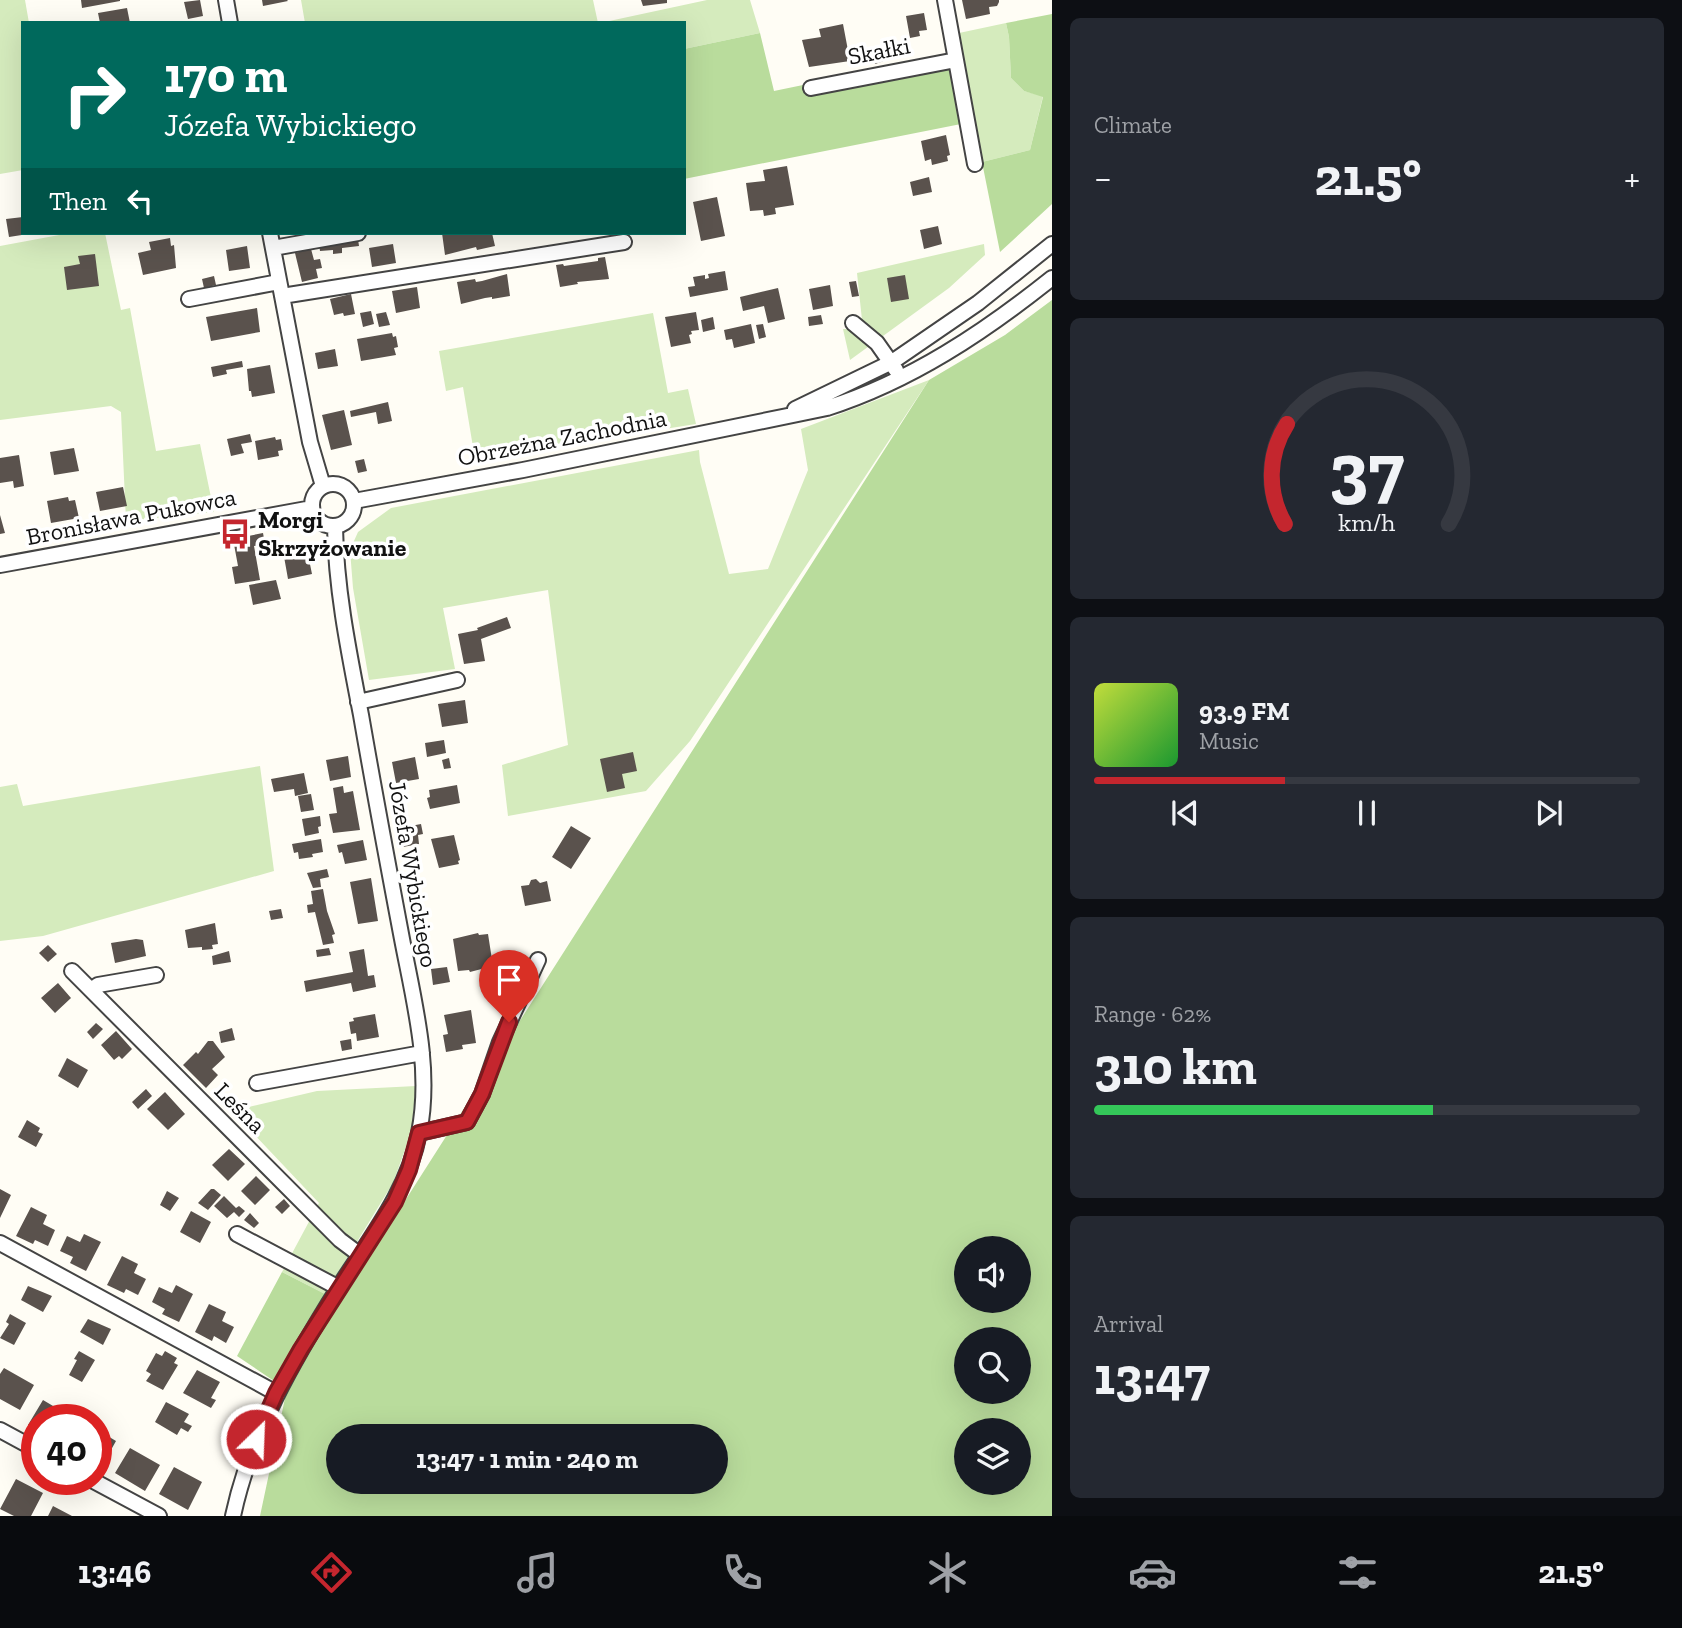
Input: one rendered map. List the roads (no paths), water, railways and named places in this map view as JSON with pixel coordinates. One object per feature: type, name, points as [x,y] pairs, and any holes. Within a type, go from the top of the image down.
[{"type":"street","points":[[226,0],[230,21]]},
{"type":"street","points":[[945,0],[975,164]]},
{"type":"street","name":"Skałki","points":[[811,88],[956,60]]},
{"type":"street","points":[[270,235],[310,442],[323,486]]},
{"type":"street","points":[[273,248],[347,235]]},
{"type":"street","points":[[189,299],[624,242]]},
{"type":"street","name":"Obrzeżna Zachodnia","points":[[778,417],[892,362],[978,303],[1052,244]]},
{"type":"street","name":"Obrzeżna Zachodnia","points":[[354,501],[523,470],[827,408],[900,380],[999,320],[1052,278]]},
{"type":"street","points":[[853,323],[877,343],[892,362],[900,380]]},
{"type":"street","points":[[333,483],[343,485],[351,492],[354,501],[351,518],[335,527],[320,522],[312,508],[316,491],[333,483]]},
{"type":"street","name":"Bronisława Pukowca","points":[[0,565],[312,508]]},
{"type":"street","name":"Józefa Wybickiego","points":[[335,527],[341,604],[422,1053],[423,1095],[419,1133]]},
{"type":"street","points":[[358,702],[457,680]]},
{"type":"street","points":[[233,1516],[256,1439],[276,1393],[339,1287],[395,1202],[409,1170],[419,1133],[467,1122],[482,1094],[500,1042],[538,960]]},
{"type":"street","name":"Leśna","points":[[72,971],[340,1240],[360,1255]]},
{"type":"street","points":[[91,990],[99,985],[156,975]]},
{"type":"street","points":[[257,1083],[422,1053]]},
{"type":"street","points":[[237,1234],[339,1287]]},
{"type":"street","points":[[0,1243],[276,1393]]},
{"type":"street","points":[[0,1430],[21,1441]]},
{"type":"street","points":[[112,1491],[159,1516]]},
{"type":"place","name":"Morgi Skrzyżowanie","points":[[235,534]]}]
